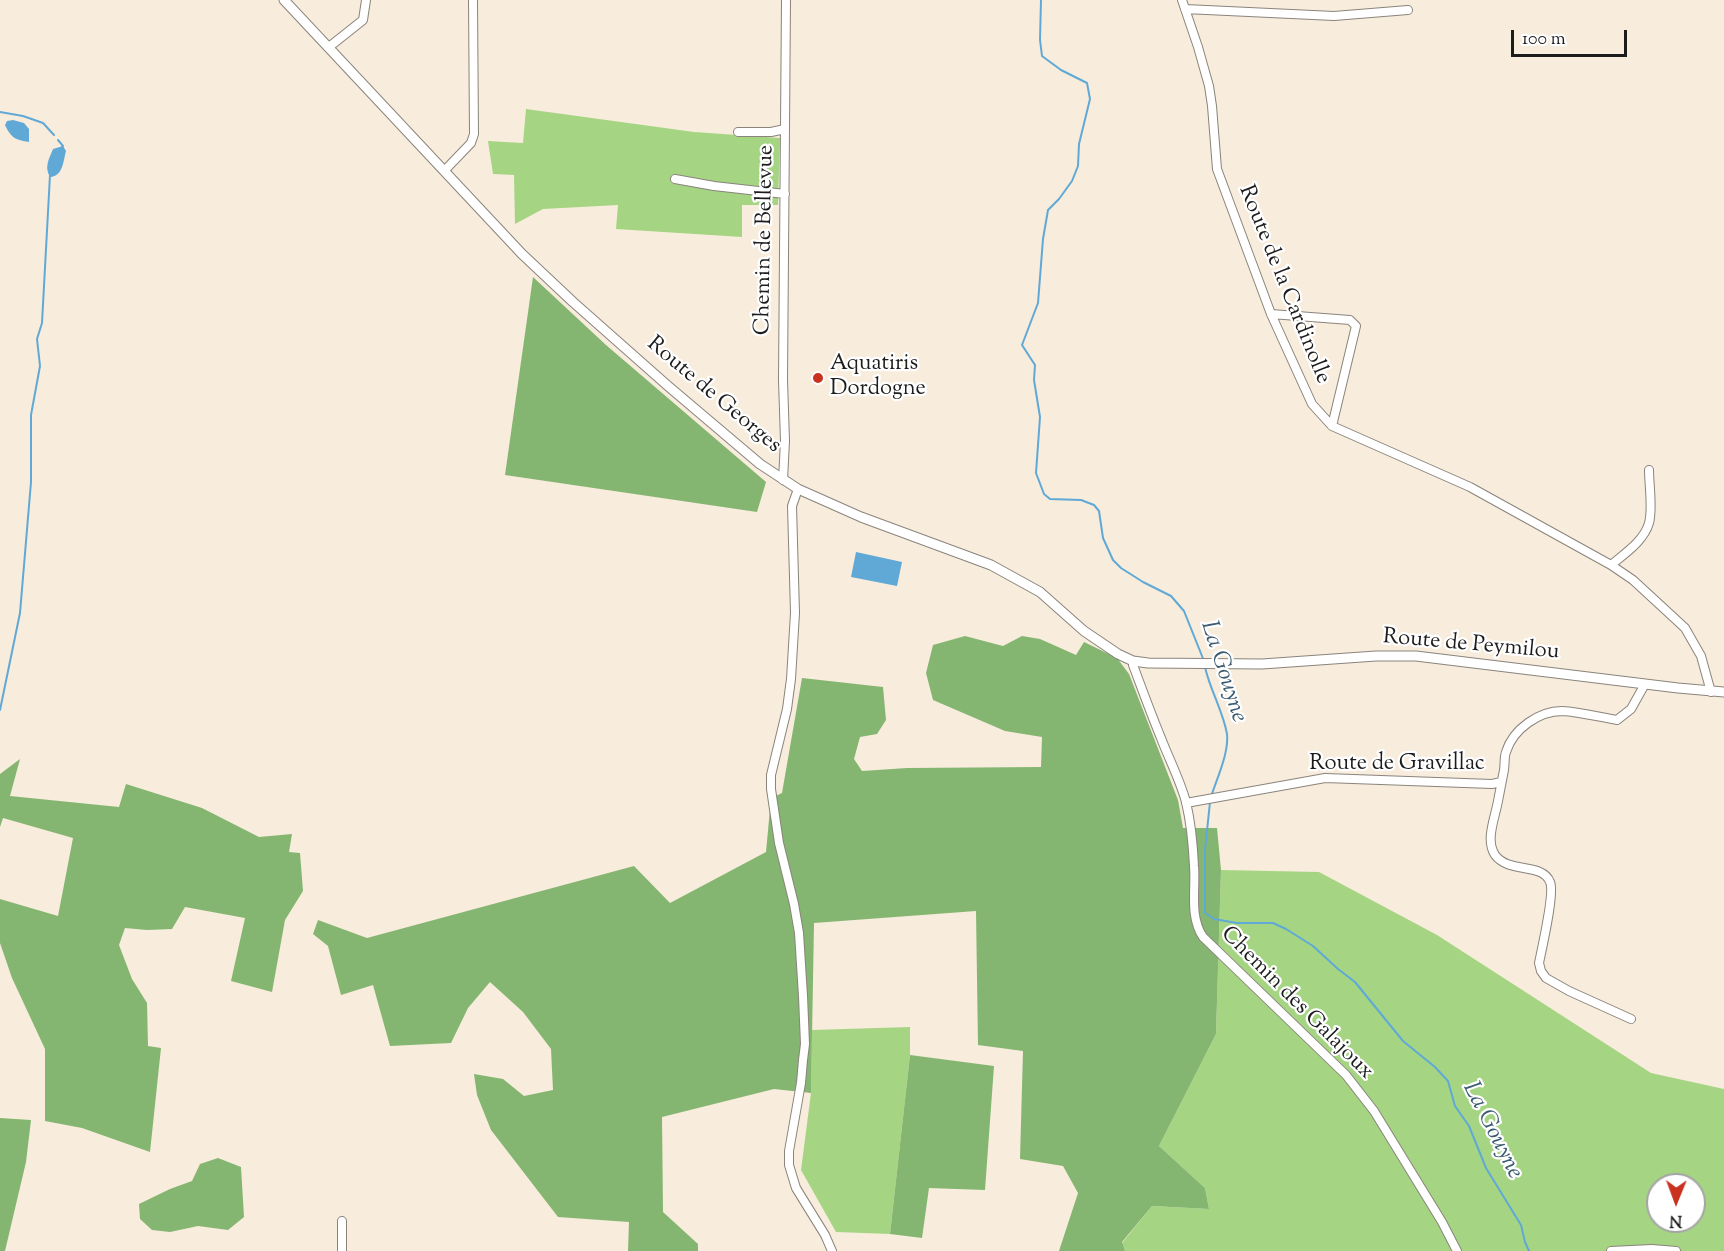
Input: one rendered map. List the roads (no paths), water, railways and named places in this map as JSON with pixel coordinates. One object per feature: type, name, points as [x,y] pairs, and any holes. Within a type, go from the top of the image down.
[{"type":"street","name":"Route de Georges","points":[[285,0],[522,254],[668,386],[760,464],[798,489],[861,517],[991,565],[1040,592],[1083,631],[1133,661],[1213,664]]},
{"type":"street","points":[[329,47],[363,20],[366,0]]},
{"type":"street","points":[[445,170],[471,143],[474,134],[473,0]]},
{"type":"street","name":"Chemin de Bellevue","points":[[783,480],[786,441],[783,380],[786,0]]},
{"type":"street","name":"Route de la Cardinolle","points":[[1182,0],[1209,86],[1216,169],[1270,314],[1312,404],[1332,426],[1470,487],[1633,580],[1685,628],[1701,656],[1711,692]]},
{"type":"street","points":[[1185,9],[1334,16],[1408,10]]},
{"type":"street","points":[[738,132],[771,132],[785,129]]},
{"type":"street","points":[[675,179],[785,194]]},
{"type":"street","points":[[1270,314],[1350,320],[1356,326],[1332,426]]},
{"type":"street","points":[[1611,566],[1641,538],[1647,528],[1650,518],[1649,470]]},
{"type":"street","points":[[798,489],[792,506],[795,613],[792,661],[787,709],[771,775],[771,789],[779,843],[794,904],[800,943],[803,996],[805,1044],[801,1083],[790,1142],[789,1165],[796,1188],[825,1235],[832,1251]]},
{"type":"street","name":"Route de Peymilou","points":[[1213,664],[1262,664],[1376,656],[1416,656],[1724,692]]},
{"type":"street","name":"Chemin des Galajoux","points":[[1133,661],[1186,803],[1194,869],[1194,915],[1199,931],[1203,938],[1346,1074],[1374,1111],[1442,1222],[1457,1251]]},
{"type":"street","points":[[1632,1019],[1569,991],[1546,978],[1539,963],[1551,896],[1549,879],[1540,871],[1510,865],[1497,857],[1490,840],[1506,752],[1514,735],[1523,726],[1535,719],[1559,711],[1617,720],[1630,709],[1646,684]]},
{"type":"street","name":"Route de Gravillac","points":[[1186,803],[1325,778],[1491,784],[1501,782]]},
{"type":"street","points":[[342,1221],[342,1251]]},
{"type":"street","points":[[1611,1251],[1652,1249],[1676,1251]]},
{"type":"water","points":[[7,121],[24,123],[29,129],[29,142],[17,139],[9,133],[5,125]]},
{"type":"water","points":[[63,146],[66,151],[62,168],[58,174],[50,177],[47,166],[53,149]]},
{"type":"water","points":[[856,552],[902,562],[897,586],[851,577]]},
{"type":"waterway","name":"La Gouyne","points":[[1041,0],[1042,56],[1061,70],[1087,83],[1090,99],[1079,144],[1078,166],[1072,181],[1048,210],[1043,239],[1038,303],[1022,345],[1035,365],[1034,380],[1040,417],[1036,473],[1044,494],[1050,499],[1081,500],[1094,505],[1099,511],[1103,538],[1113,560],[1143,582],[1171,596],[1184,611],[1204,661]]},
{"type":"waterway","points":[[0,112],[23,116],[43,123],[54,135]]},
{"type":"waterway","points":[[58,140],[62,147]]},
{"type":"waterway","points":[[0,710],[20,613],[31,482],[31,415],[40,366],[37,339],[42,323],[50,175]]},
{"type":"waterway","name":"La Gouyne","points":[[1205,667],[1227,734],[1224,757],[1211,797]]},
{"type":"waterway","name":"La Gouyne","points":[[1210,802],[1205,850],[1205,913],[1214,919],[1237,923],[1273,923],[1313,946],[1355,982],[1403,1041],[1435,1067],[1448,1081],[1455,1106],[1469,1126],[1486,1168],[1521,1225],[1529,1251]]},
{"type":"place","name":"Aquatiris Dordogne","points":[[818,378]]}]
